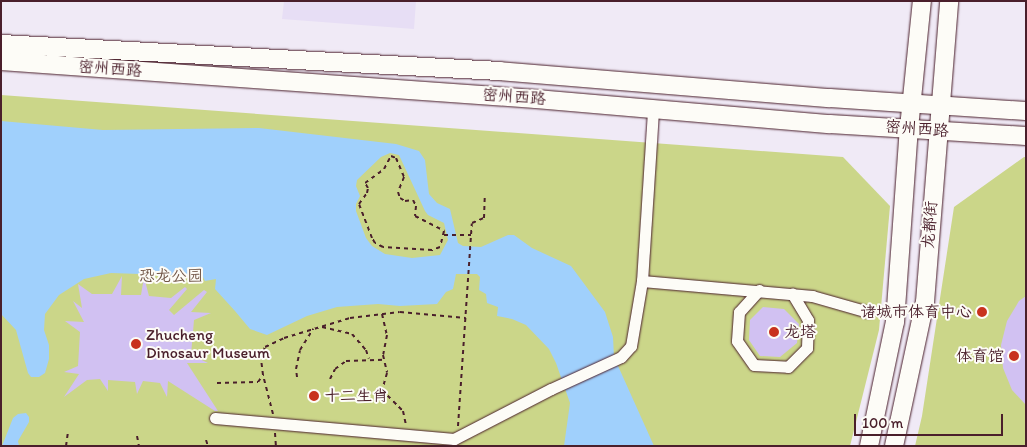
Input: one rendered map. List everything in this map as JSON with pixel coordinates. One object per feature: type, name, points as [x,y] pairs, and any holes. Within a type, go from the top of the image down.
[{"type":"main road","name":"龙都街","points":[[869,446],[895,322],[909,128],[922,1]]},
{"type":"main road","name":"龙都街","points":[[894,446],[925,302],[937,130],[949,1]]},
{"type":"main road","name":"密州西路","points":[[1,44],[499,71],[830,98],[1026,111]]},
{"type":"main road","name":"密州西路","points":[[1,61],[653,109],[830,124],[1026,136]]},
{"type":"street","points":[[215,418],[457,437],[551,388],[621,357],[631,346],[642,281],[653,109]]},
{"type":"street","points":[[642,281],[812,296],[868,312]]},
{"type":"street","points":[[759,290],[739,312],[737,341],[754,364],[788,367],[807,348],[808,320],[792,294]]},
{"type":"path","points":[[391,156],[396,158],[404,177],[399,189],[400,198],[405,201],[413,200],[416,206],[414,216],[441,228],[445,235],[440,247],[432,250],[383,247],[375,243],[360,204],[367,193],[368,188],[365,183],[384,169],[391,156]]},
{"type":"path","points":[[457,437],[472,223],[484,218],[485,194]]},
{"type":"path","points":[[445,235],[471,237]]},
{"type":"path","points":[[274,423],[261,360],[265,347],[313,329],[350,318],[382,314],[416,313],[466,318]]},
{"type":"path","points":[[382,314],[387,335],[384,360],[387,374],[382,390],[403,411],[408,434]]},
{"type":"path","points":[[319,327],[352,334],[366,350],[369,360]]},
{"type":"path","points":[[297,377],[296,369],[303,342],[313,329]]},
{"type":"path","points":[[330,379],[335,369],[346,361],[384,360]]},
{"type":"path","points":[[217,383],[258,382],[263,375]]},
{"type":"path","points":[[66,446],[68,432]]},
{"type":"path","points":[[137,436],[139,446]]},
{"type":"path","points":[[206,440],[208,446]]},
{"type":"shaded area","points":[[284,1],[416,1],[414,29],[282,19]]},
{"type":"green space","name":"恐龙公园","points":[[1,95],[843,157],[890,206],[879,330],[850,446],[1,446]]},
{"type":"green space","name":"诸城市体育中心","points":[[1026,157],[1026,446],[915,446],[922,416],[954,207]]},
{"type":"water","points":[[1,121],[103,130],[259,128],[396,144],[419,151],[425,160],[429,194],[437,203],[450,209],[458,243],[463,246],[481,247],[508,235],[514,235],[532,248],[571,266],[605,312],[613,337],[614,357],[654,446],[564,446],[570,403],[549,349],[526,325],[512,319],[497,316],[498,307],[487,303],[486,294],[479,290],[480,277],[477,274],[456,274],[453,289],[446,292],[437,304],[400,306],[378,304],[337,307],[307,316],[267,335],[250,329],[215,289],[216,279],[205,281],[203,277],[198,276],[111,273],[84,279],[59,295],[45,314],[44,330],[49,345],[49,359],[45,373],[39,377],[31,377],[28,373],[16,330],[1,314]],"holes":[[[390,153],[399,155],[425,211],[428,215],[444,223],[448,240],[440,255],[412,258],[385,254],[372,246],[366,238],[356,211],[356,204],[360,196],[356,186],[357,180],[381,157]]]},
{"type":"water","points":[[26,413],[29,417],[29,422],[18,441],[19,446],[2,446],[13,418],[18,414]]},
{"type":"building","name":"Zhucheng Dinosaur Museum","points":[[122,276],[121,295],[141,295],[144,277],[149,296],[171,298],[185,287],[187,289],[169,310],[174,315],[204,290],[207,292],[191,312],[211,313],[194,320],[191,355],[208,363],[187,363],[218,411],[215,411],[168,381],[167,397],[160,383],[143,381],[137,394],[135,382],[108,380],[108,391],[100,379],[87,380],[64,397],[79,374],[64,372],[78,366],[80,332],[65,321],[84,322],[73,301],[82,308],[78,284],[92,294],[112,294]]},
{"type":"building","name":"体育馆","points":[[1026,296],[1026,405],[1012,390],[1003,368],[1001,345],[1007,321],[1019,301]]},
{"type":"building","name":"龙塔","points":[[763,307],[784,309],[799,324],[797,343],[780,357],[760,356],[749,340],[750,320]]},
{"type":"place","name":"诸城市体育中心","points":[[982,312]]},
{"type":"place","name":"龙塔","points":[[774,332]]},
{"type":"place","name":"Zhucheng Dinosaur Museum","points":[[136,344]]},
{"type":"place","name":"体育馆","points":[[1014,356]]},
{"type":"place","name":"十二生肖","points":[[314,396]]}]
